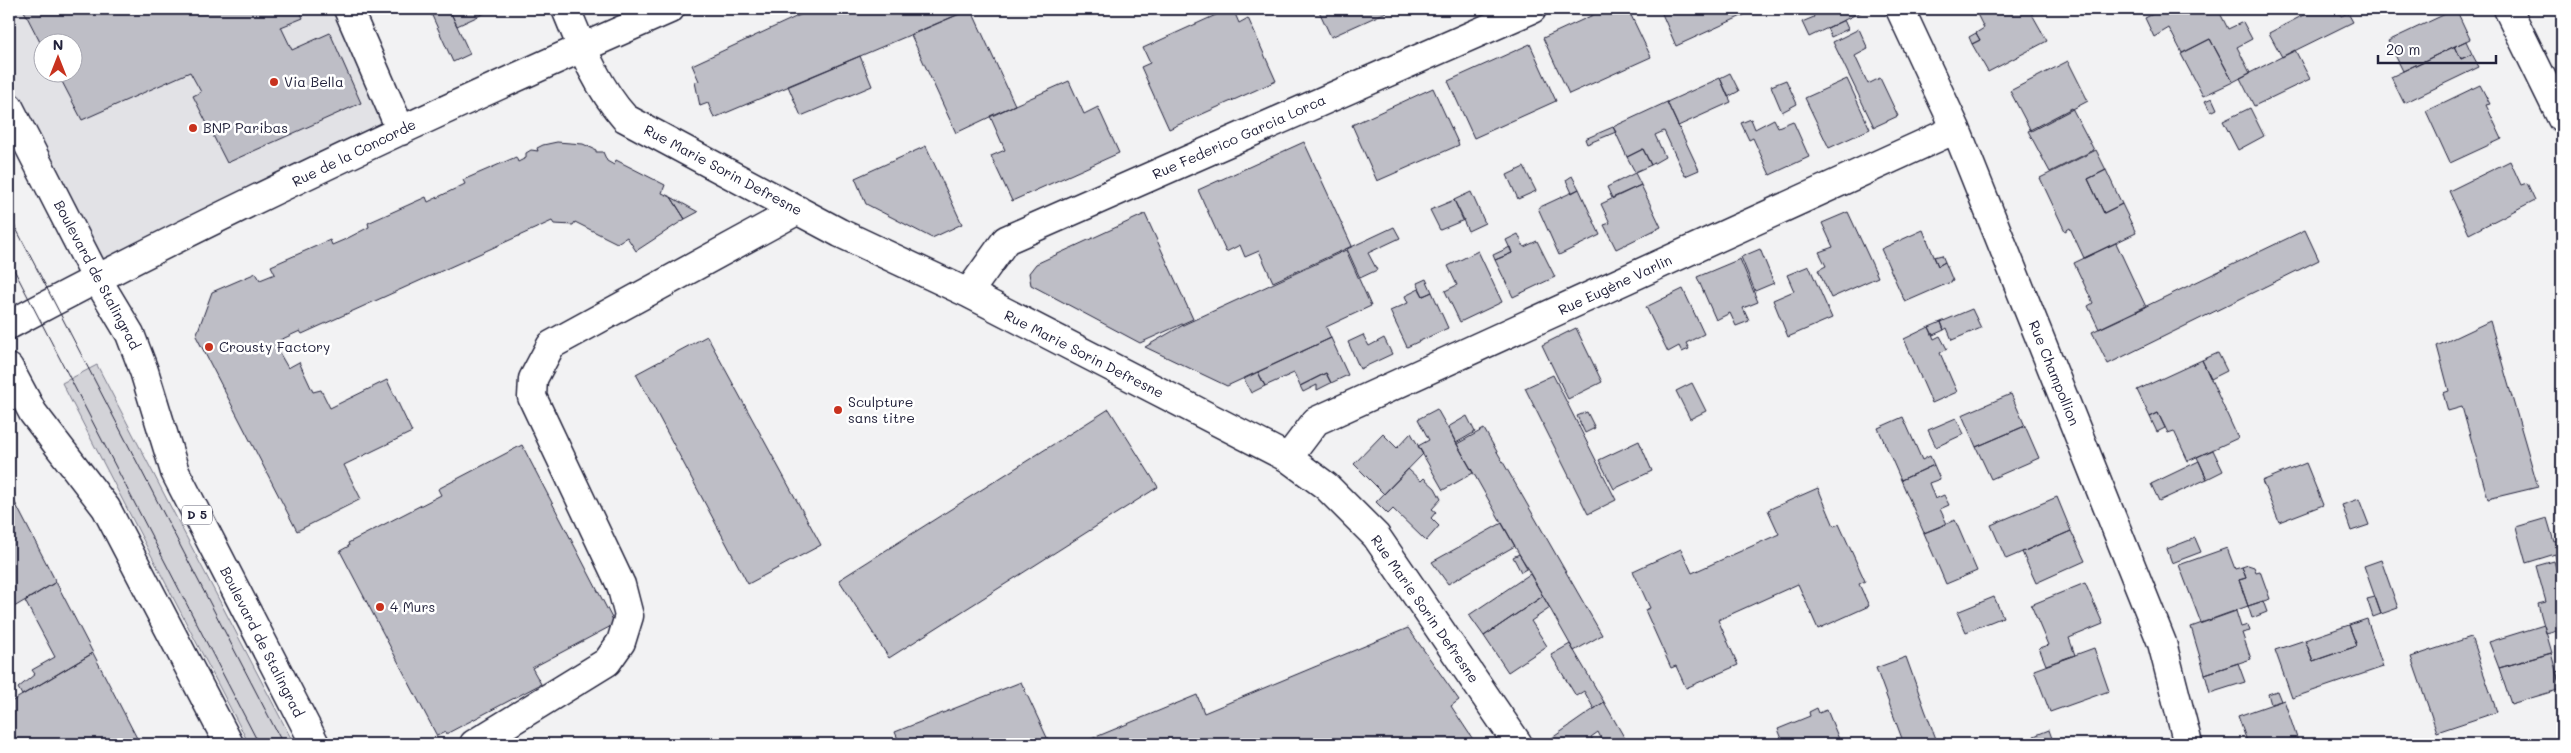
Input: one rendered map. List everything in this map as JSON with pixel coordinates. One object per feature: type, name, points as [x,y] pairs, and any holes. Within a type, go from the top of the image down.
[{"type":"street","points":[[348,9],[400,131]]},
{"type":"street","name":"Rue Marie Sorin Defresne","points":[[566,9],[582,48],[608,99],[625,118],[840,233],[968,293],[1288,458],[1326,486],[1376,536],[1518,744]]},
{"type":"street","name":"Rue de la Concorde","points":[[9,326],[97,279],[400,131],[670,9]]},
{"type":"street","name":"Rue Federico Garcia Lorca","points":[[968,293],[1006,240],[1532,9]]},
{"type":"street","name":"Rue Champollion","points":[[1900,9],[1956,129],[2162,643],[2188,744]]},
{"type":"street","points":[[2508,9],[2562,119]]},
{"type":"street","name":"Boulevard de Stalingrad","points":[[9,107],[97,279],[135,345],[174,472],[315,744]]},
{"type":"street","name":"Rue Eugène Varlin","points":[[1288,458],[1316,421],[1956,129]]},
{"type":"street","points":[[474,744],[607,662],[621,642],[629,616],[621,585],[532,397],[533,379],[552,345],[798,210]]},
{"type":"street","points":[[9,368],[33,413],[106,508],[229,744]]},
{"type":"shaded area","points":[[9,9],[348,9],[401,131],[97,279],[9,107]]},
{"type":"shaded area","points":[[97,365],[294,744],[249,744],[62,383]]},
{"type":"building","name":"Via Bella","points":[[23,9],[299,9],[303,18],[281,27],[292,50],[330,33],[361,103],[227,163],[193,96],[201,92],[190,72],[82,120],[62,82],[82,82],[82,32],[35,32]]},
{"type":"building","points":[[429,9],[449,9],[470,54],[453,62]]},
{"type":"building","points":[[449,9],[483,9],[485,13],[457,26]]},
{"type":"building","points":[[813,9],[971,9],[714,118],[708,103],[700,106],[695,82],[699,81],[692,65]]},
{"type":"building","points":[[971,9],[1015,105],[956,133],[911,35]]},
{"type":"building","points":[[1229,9],[1233,9],[1239,23],[1248,18],[1276,81],[1169,129],[1141,67],[1150,63],[1143,48]]},
{"type":"building","points":[[1318,9],[1393,9],[1331,37]]},
{"type":"building","points":[[1606,9],[1628,9],[1651,57],[1569,94],[1543,38]]},
{"type":"building","points":[[1660,9],[1757,9],[1676,46]]},
{"type":"building","points":[[1810,9],[1865,10],[1809,37],[1802,22],[1814,17]]},
{"type":"building","points":[[1987,9],[2029,9],[2047,41],[1988,72],[1972,44],[1980,40],[1976,33],[1984,28],[1977,14]]},
{"type":"building","points":[[2163,9],[2218,9],[2228,29],[2243,22],[2252,39],[2237,47],[2250,73],[2233,82],[2210,39],[2182,53],[2169,28],[2154,37],[2145,18]]},
{"type":"building","points":[[2315,9],[2337,9],[2341,16],[2348,13],[2353,22],[2282,57],[2269,33]]},
{"type":"building","points":[[2456,9],[2470,39],[2403,71],[2388,41]]},
{"type":"building","points":[[1844,20],[1848,29],[1831,37],[1827,28]]},
{"type":"building","points":[[1859,29],[1868,49],[1855,56],[1868,84],[1880,78],[1898,116],[1874,127],[1833,42]]},
{"type":"building","points":[[1976,33],[1980,40],[1972,44],[1969,37]]},
{"type":"building","points":[[2210,39],[2233,82],[2203,96],[2181,54]]},
{"type":"building","points":[[2466,41],[2472,54],[2461,59],[2455,46]]},
{"type":"building","points":[[1530,44],[1556,101],[1474,138],[1448,81]]},
{"type":"building","points":[[2455,46],[2461,59],[2472,54],[2479,67],[2404,103],[2391,77]]},
{"type":"building","points":[[2295,50],[2310,79],[2254,106],[2240,78]]},
{"type":"building","points":[[860,56],[872,86],[801,116],[788,86]]},
{"type":"building","points":[[2068,61],[2088,101],[2031,131],[2010,91]]},
{"type":"building","points":[[1730,73],[1739,91],[1728,97],[1720,78]]},
{"type":"building","points":[[1720,78],[1731,102],[1678,126],[1667,102]]},
{"type":"building","points":[[1847,79],[1870,129],[1829,148],[1805,98]]},
{"type":"building","points":[[1786,80],[1797,104],[1782,112],[1771,86]]},
{"type":"building","points":[[1069,81],[1084,114],[1098,107],[1119,153],[1012,201],[991,156],[1005,150],[990,116]]},
{"type":"building","points":[[2480,85],[2490,104],[2486,105],[2502,139],[2450,163],[2426,111]]},
{"type":"building","points":[[1433,88],[1459,145],[1377,181],[1352,125]]},
{"type":"building","points":[[2212,98],[2217,109],[2211,112],[2205,101]]},
{"type":"building","points":[[1667,102],[1699,170],[1685,176],[1664,131],[1655,135],[1665,157],[1651,165],[1643,149],[1627,157],[1613,127]]},
{"type":"building","points":[[2072,108],[2094,150],[2050,172],[2028,131]]},
{"type":"building","points":[[2250,108],[2264,136],[2238,150],[2223,121]]},
{"type":"building","points":[[1751,119],[1755,129],[1774,119],[1778,127],[1793,121],[1809,157],[1770,175],[1753,138],[1749,140],[1741,123]]},
{"type":"building","points":[[1613,127],[1616,132],[1587,144],[1585,139]]},
{"type":"building","points":[[557,142],[583,144],[596,150],[596,152],[603,152],[607,161],[614,165],[616,160],[665,185],[662,193],[671,197],[685,219],[636,251],[627,237],[617,243],[575,222],[573,225],[554,224],[552,221],[302,334],[300,331],[278,341],[276,347],[288,368],[299,362],[313,392],[321,390],[330,408],[387,380],[412,432],[344,465],[361,499],[297,531],[196,336],[212,292],[256,273],[260,280],[275,274],[271,266],[330,240],[332,245],[346,239],[369,227],[368,223],[426,197],[428,202],[465,184],[463,180],[516,157],[518,162],[526,158],[526,153],[531,150],[538,151],[537,148],[543,145]]},
{"type":"building","points":[[1304,142],[1352,246],[1273,282],[1259,251],[1245,257],[1240,245],[1226,252],[1198,190]]},
{"type":"building","points":[[926,146],[962,224],[932,238],[866,204],[855,178]]},
{"type":"building","points":[[1643,149],[1651,165],[1635,172],[1627,157]]},
{"type":"building","points":[[2096,150],[2106,170],[2088,179],[2104,213],[2122,204],[2136,233],[2084,258],[2070,228],[2065,231],[2040,178]]},
{"type":"building","points":[[2510,161],[2521,185],[2527,183],[2535,200],[2469,234],[2449,191]]},
{"type":"building","points":[[1524,167],[1536,191],[1518,199],[1507,175]]},
{"type":"building","points":[[2106,170],[2122,204],[2104,213],[2088,179]]},
{"type":"building","points":[[1635,173],[1641,185],[1612,198],[1607,187]]},
{"type":"building","points":[[1572,176],[1579,189],[1572,193],[1566,180]]},
{"type":"building","points":[[1641,185],[1661,227],[1616,249],[1604,225],[1610,223],[1601,204]]},
{"type":"building","points":[[1579,189],[1600,235],[1559,255],[1538,208]]},
{"type":"building","points":[[1471,192],[1485,223],[1468,231],[1454,200]]},
{"type":"building","points":[[671,197],[698,212],[685,219]]},
{"type":"building","points":[[1454,200],[1464,220],[1440,230],[1430,210]]},
{"type":"building","points":[[1848,212],[1878,277],[1831,298],[1818,270],[1826,266],[1819,252],[1833,247],[1822,223]]},
{"type":"building","points":[[1145,214],[1193,319],[1140,343],[1031,285],[1029,273],[1036,264]]},
{"type":"building","points":[[1394,227],[1400,238],[1368,253],[1377,270],[1360,278],[1347,249]]},
{"type":"building","points":[[1923,230],[1938,266],[1945,262],[1953,281],[1905,302],[1881,249]]},
{"type":"building","points":[[2305,230],[2319,260],[2108,364],[2092,332]]},
{"type":"building","points":[[1518,234],[1524,247],[1537,241],[1555,277],[1513,297],[1495,260],[1512,253],[1506,240]]},
{"type":"building","points":[[2116,243],[2146,307],[2099,329],[2088,306],[2093,303],[2074,263]]},
{"type":"building","points":[[1510,247],[1512,253],[1495,260],[1493,255]]},
{"type":"building","points":[[1760,249],[1774,283],[1755,291],[1741,257]]},
{"type":"building","points":[[1346,250],[1371,306],[1326,327],[1331,338],[1227,386],[1145,347],[1185,324]]},
{"type":"building","points":[[1478,251],[1502,302],[1460,322],[1445,291],[1457,285],[1448,266]]},
{"type":"building","points":[[1942,255],[1945,262],[1938,266],[1934,257]]},
{"type":"building","points":[[1740,259],[1758,302],[1743,308],[1749,321],[1736,326],[1730,313],[1716,320],[1697,277]]},
{"type":"building","points":[[1809,266],[1832,318],[1788,337],[1773,300],[1794,291],[1787,275]]},
{"type":"building","points":[[1426,279],[1432,292],[1423,296],[1417,283]]},
{"type":"building","points":[[1419,289],[1423,296],[1432,292],[1448,328],[1407,347],[1390,311],[1408,303],[1405,296]]},
{"type":"building","points":[[1683,289],[1704,334],[1686,343],[1689,349],[1682,352],[1679,346],[1668,352],[1646,307]]},
{"type":"building","points":[[1972,309],[1981,328],[1952,340],[1947,328],[1944,330],[1941,322]]},
{"type":"building","points":[[2490,321],[2538,487],[2488,499],[2462,407],[2448,411],[2443,393],[2449,391],[2437,346]]},
{"type":"building","points":[[1941,322],[1944,330],[1933,335],[1929,327]]},
{"type":"building","points":[[1929,327],[1934,339],[1940,336],[1947,349],[1940,353],[1957,392],[1932,403],[1904,339]]},
{"type":"building","points":[[1576,328],[1602,382],[1568,399],[1542,345]]},
{"type":"building","points":[[1363,335],[1369,346],[1384,338],[1392,354],[1360,369],[1348,342]]},
{"type":"building","points":[[707,336],[821,545],[748,584],[636,374]]},
{"type":"building","points":[[1331,338],[1348,375],[1331,383],[1326,373],[1300,386],[1294,373],[1265,386],[1258,372]]},
{"type":"building","points":[[2218,353],[2227,371],[2211,379],[2202,360]]},
{"type":"building","points":[[2202,360],[2238,438],[2188,461],[2174,431],[2168,433],[2158,413],[2150,417],[2137,390]]},
{"type":"building","points":[[1258,372],[1265,386],[1251,393],[1244,379]]},
{"type":"building","points":[[1326,373],[1331,383],[1317,390],[1317,385],[1303,392],[1300,386]]},
{"type":"building","points":[[1553,375],[1616,500],[1588,514],[1525,388]]},
{"type":"building","points":[[1692,383],[1706,411],[1690,419],[1676,391]]},
{"type":"building","points":[[2011,394],[2025,426],[1976,447],[1962,415]]},
{"type":"building","points":[[1109,409],[1158,487],[889,658],[839,580]]},
{"type":"building","points":[[1437,409],[1473,473],[1443,490],[1418,446],[1429,440],[1418,419]]},
{"type":"building","points":[[1587,412],[1595,428],[1585,433],[1577,416]]},
{"type":"building","points":[[2158,413],[2165,428],[2157,432],[2150,417]]},
{"type":"building","points":[[1467,416],[1475,432],[1456,443],[1448,427]]},
{"type":"building","points":[[1903,417],[1922,460],[1930,456],[1934,465],[1901,480],[1878,428]]},
{"type":"building","points":[[1956,418],[1964,434],[1936,447],[1928,430]]},
{"type":"building","points":[[2025,426],[2039,458],[1991,479],[1976,447]]},
{"type":"building","points":[[1484,429],[1602,635],[1574,651],[1457,444]]},
{"type":"building","points":[[1411,433],[1423,454],[1384,494],[1354,464],[1383,434],[1397,448]]},
{"type":"building","points":[[1639,441],[1652,471],[1614,489],[1599,460]]},
{"type":"building","points":[[522,445],[615,624],[532,668],[541,684],[446,734],[445,732],[437,736],[340,551],[349,546],[348,543],[441,495],[438,489]]},
{"type":"building","points":[[2213,450],[2223,471],[2207,479],[2197,457]]},
{"type":"building","points":[[2199,461],[2207,479],[2159,501],[2151,484]]},
{"type":"building","points":[[2306,463],[2323,505],[2279,522],[2262,481]]},
{"type":"building","points":[[1934,465],[1940,479],[1929,483],[1935,499],[1944,495],[1949,505],[1940,509],[1947,524],[1924,533],[1901,480]]},
{"type":"building","points":[[1408,469],[1421,481],[1424,478],[1435,488],[1441,499],[1432,509],[1436,512],[1431,518],[1439,526],[1426,541],[1393,509],[1388,514],[1376,502]]},
{"type":"building","points":[[1818,488],[1834,526],[1839,524],[1865,581],[1859,584],[1869,606],[1818,629],[1798,584],[1718,620],[1738,665],[1686,688],[1676,666],[1671,668],[1645,610],[1650,608],[1633,571],[1681,549],[1692,573],[1779,534],[1768,510]]},
{"type":"building","points":[[9,491],[56,582],[9,610]]},
{"type":"building","points":[[2057,497],[2071,531],[2006,559],[1991,525]]},
{"type":"building","points":[[2359,499],[2369,525],[2351,531],[2342,505]]},
{"type":"building","points":[[2547,518],[2554,542],[2562,539],[2562,579],[2555,554],[2526,563],[2516,527]]},
{"type":"building","points":[[1955,520],[1977,571],[1946,584],[1924,533]]},
{"type":"building","points":[[1502,523],[1515,546],[1448,584],[1432,562]]},
{"type":"building","points":[[2071,531],[2085,561],[2036,583],[2022,552]]},
{"type":"building","points":[[2195,538],[2201,552],[2172,563],[2167,549]]},
{"type":"building","points":[[2227,548],[2235,569],[2242,567],[2246,578],[2239,580],[2248,606],[2201,623],[2179,565]]},
{"type":"building","points":[[1519,554],[1528,568],[1521,572],[1513,557]]},
{"type":"building","points":[[2381,560],[2398,608],[2381,614],[2364,566]]},
{"type":"building","points":[[2554,561],[2562,589],[2562,621],[2556,623],[2558,630],[2546,633],[2538,604],[2546,602],[2536,566]]},
{"type":"building","points":[[2248,565],[2254,567],[2256,572],[2260,571],[2270,599],[2248,606],[2239,580],[2246,578],[2242,567]]},
{"type":"building","points":[[1530,574],[1543,596],[1484,636],[1469,615]]},
{"type":"building","points":[[56,582],[93,653],[22,695],[18,688],[35,674],[32,670],[55,657],[25,601]]},
{"type":"building","points":[[2085,583],[2103,624],[2069,638],[2075,655],[2046,665],[2039,648],[2048,645],[2031,605]]},
{"type":"building","points":[[1543,596],[1550,608],[1531,621],[1547,646],[1508,672],[1484,636]]},
{"type":"building","points":[[1994,597],[2003,617],[1966,632],[1957,612]]},
{"type":"building","points":[[2375,597],[2381,614],[2373,617],[2367,599]]},
{"type":"building","points":[[2263,601],[2267,612],[2252,618],[2248,606]]},
{"type":"building","points":[[2236,611],[2241,627],[2248,625],[2250,631],[2242,633],[2251,659],[2205,674],[2191,627]]},
{"type":"building","points":[[2367,619],[2383,667],[2292,698],[2275,650],[2305,640],[2313,661],[2357,646],[2349,625]]},
{"type":"building","points":[[2349,625],[2357,646],[2313,661],[2305,640]]},
{"type":"building","points":[[2544,625],[2552,653],[2499,668],[2489,642]]},
{"type":"building","points":[[1408,628],[1459,700],[1451,706],[1476,744],[1079,744],[1197,695],[1204,713]]},
{"type":"building","points":[[2471,637],[2497,712],[2437,732],[2411,657]]},
{"type":"building","points":[[1570,644],[1604,702],[1594,709],[1584,691],[1576,696],[1551,655]]},
{"type":"building","points":[[2094,648],[2109,691],[2050,712],[2034,670]]},
{"type":"building","points":[[93,653],[140,744],[9,744],[9,703]]},
{"type":"building","points":[[2551,653],[2561,689],[2511,704],[2499,668]]},
{"type":"building","points":[[1906,657],[1938,744],[1904,744],[1876,668]]},
{"type":"building","points":[[2238,663],[2245,682],[2210,693],[2205,674]]},
{"type":"building","points":[[2562,670],[2562,695],[2556,672]]},
{"type":"building","points":[[1021,682],[1050,744],[900,744],[895,732]]},
{"type":"building","points":[[2277,691],[2281,701],[2271,704],[2268,694]]},
{"type":"building","points":[[2284,700],[2299,744],[2248,744],[2238,716]]},
{"type":"building","points":[[1604,702],[1628,744],[1604,744],[1598,732],[1591,737],[1594,742],[1590,744],[1557,744],[1552,738]]},
{"type":"building","points":[[1817,708],[1819,713],[1827,710],[1841,744],[1784,744],[1778,729],[1810,716],[1809,712]]},
{"type":"building","points":[[2049,730],[2054,744],[2037,744],[2034,736]]},
{"type":"tram line","points":[[9,215],[283,744]]},
{"type":"tram line","points":[[9,260],[259,744]]},
{"type":"place","name":"Via Bella","points":[[274,82]]},
{"type":"place","name":"BNP Paribas","points":[[193,128]]},
{"type":"place","name":"Crousty Factory","points":[[209,347]]},
{"type":"place","name":"Sculpture sans titre","points":[[838,410]]},
{"type":"place","name":"4 Murs","points":[[380,607]]}]
